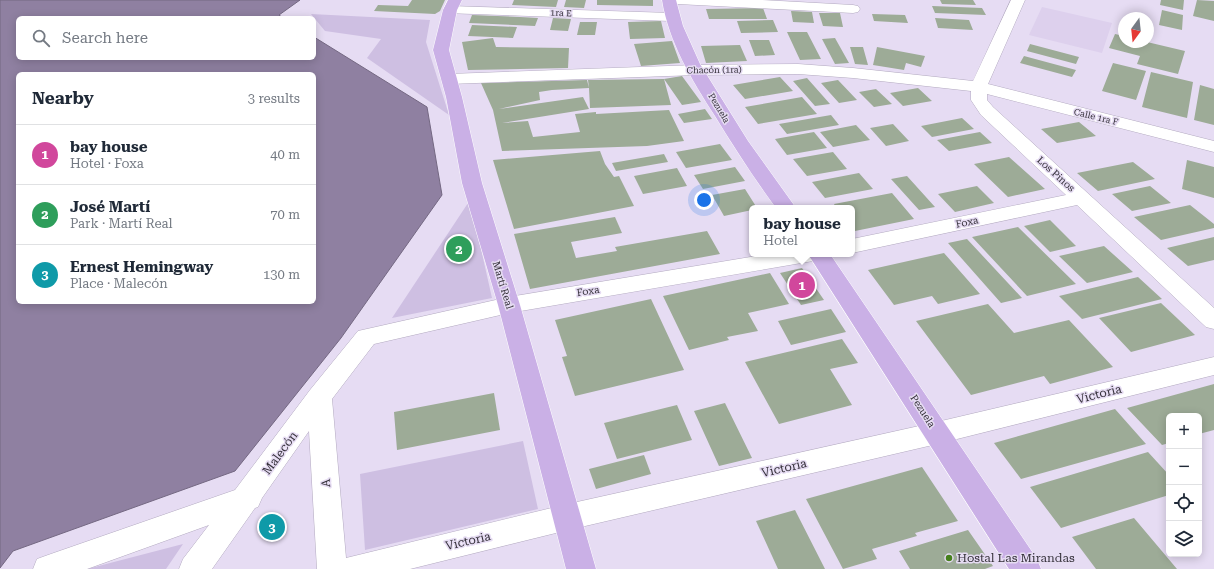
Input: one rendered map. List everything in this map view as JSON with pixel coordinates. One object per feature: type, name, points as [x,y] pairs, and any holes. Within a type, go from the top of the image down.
[{"type":"main road","name":"Pezuela","points":[[669,0],[671,17],[696,70],[734,132],[784,205]]},
{"type":"main road","name":"Martí Real","points":[[453,5],[441,50],[454,97],[472,183],[509,305],[581,569]]},
{"type":"main road","name":"Pezuela","points":[[821,257],[1026,569]]},
{"type":"street","points":[[678,0],[853,9]]},
{"type":"street","points":[[978,87],[1018,0]]},
{"type":"street","name":"1ra E","points":[[453,5],[671,17]]},
{"type":"street","name":"Chacón (1ra)","points":[[449,79],[696,70],[798,69],[919,79],[978,87]]},
{"type":"street","name":"Calle 1ra F","points":[[978,87],[1214,147]]},
{"type":"street","name":"Los Pinos","points":[[978,87],[979,100],[987,111],[1214,321]]},
{"type":"street","name":"Foxa","points":[[855,245],[1082,198]]},
{"type":"street","name":"Foxa","points":[[366,337],[509,305],[795,257]]},
{"type":"street","name":"Malecón","points":[[194,569],[248,498],[320,397],[366,337]]},
{"type":"street","name":"Victoria","points":[[353,569],[568,518],[937,434],[1214,366]]},
{"type":"street","name":"A","points":[[320,397],[332,569]]},
{"type":"street","points":[[48,569],[248,498]]},
{"type":"shaded area","points":[[0,0],[300,0],[279,15],[280,16],[16,16],[16,60],[316,60],[316,38],[427,107],[442,195],[341,338],[235,471],[13,551],[0,568]]},
{"type":"shaded area","points":[[1042,7],[1112,23],[1102,53],[1029,35]]},
{"type":"shaded area","points":[[311,14],[430,20],[426,42],[449,115],[367,58],[381,39],[325,31],[316,20],[316,16],[313,16]]},
{"type":"shaded area","points":[[470,200],[492,298],[392,318]]},
{"type":"shaded area","points":[[523,441],[538,509],[365,550],[360,474]]},
{"type":"shaded area","points":[[183,544],[166,569],[87,569]]},
{"type":"building","points":[[412,0],[445,0],[440,11],[435,14],[374,11],[378,5],[408,6]]},
{"type":"building","points":[[514,0],[558,0],[556,7],[512,5]]},
{"type":"building","points":[[566,0],[586,0],[584,8],[564,7]]},
{"type":"building","points":[[597,0],[653,0],[653,6],[597,5]]},
{"type":"building","points":[[940,0],[973,0],[976,5],[942,4]]},
{"type":"building","points":[[1161,0],[1184,0],[1183,10],[1160,5]]},
{"type":"building","points":[[1197,0],[1214,1],[1214,21],[1193,16]]},
{"type":"building","points":[[932,6],[982,8],[986,15],[935,13]]},
{"type":"building","points":[[763,8],[767,19],[709,19],[706,9]]},
{"type":"building","points":[[1162,10],[1183,15],[1182,30],[1159,25]]},
{"type":"building","points":[[791,11],[812,12],[814,23],[793,22]]},
{"type":"building","points":[[819,13],[840,13],[843,27],[823,26]]},
{"type":"building","points":[[872,14],[905,15],[908,23],[874,21]]},
{"type":"building","points":[[472,15],[538,18],[535,26],[469,23]]},
{"type":"building","points":[[553,18],[571,19],[568,31],[550,30]]},
{"type":"building","points":[[935,18],[969,20],[973,30],[938,28]]},
{"type":"building","points":[[773,20],[778,32],[741,33],[737,21]]},
{"type":"building","points":[[661,21],[665,38],[630,39],[628,22]]},
{"type":"building","points":[[580,22],[597,22],[595,35],[577,35]]},
{"type":"building","points":[[472,25],[517,27],[513,38],[468,36]]},
{"type":"building","points":[[787,32],[807,32],[821,59],[800,60]]},
{"type":"building","points":[[1115,34],[1118,35],[1118,48],[1154,48],[1154,44],[1185,51],[1178,74],[1137,64],[1140,56],[1109,48]]},
{"type":"building","points":[[493,38],[496,47],[569,48],[568,68],[468,70],[462,42]]},
{"type":"building","points":[[835,38],[849,63],[835,64],[822,39]]},
{"type":"building","points":[[749,40],[769,40],[775,55],[755,56]]},
{"type":"building","points":[[672,41],[680,63],[641,66],[634,44]]},
{"type":"building","points":[[1030,44],[1079,57],[1076,64],[1027,51]]},
{"type":"building","points":[[740,45],[747,61],[706,63],[701,46]]},
{"type":"building","points":[[850,47],[863,47],[868,65],[855,64]]},
{"type":"building","points":[[877,47],[925,56],[921,67],[906,63],[904,70],[873,65]]},
{"type":"building","points":[[1024,56],[1076,70],[1072,77],[1020,63]]},
{"type":"building","points":[[1113,63],[1146,71],[1136,100],[1102,91]]},
{"type":"building","points":[[1151,72],[1193,82],[1187,118],[1142,107]]},
{"type":"building","points":[[682,76],[701,102],[682,105],[664,79]]},
{"type":"building","points":[[780,77],[793,91],[745,99],[733,85]]},
{"type":"building","points":[[807,78],[830,104],[815,106],[793,81]]},
{"type":"building","points":[[664,79],[671,105],[590,108],[588,80]]},
{"type":"building","points":[[587,80],[589,88],[539,92],[540,100],[499,109],[583,97],[589,109],[502,123],[528,121],[533,137],[580,132],[575,114],[669,110],[684,141],[647,146],[502,151],[493,110],[481,83]]},
{"type":"building","points":[[838,80],[857,100],[839,103],[821,83]]},
{"type":"building","points":[[1200,85],[1214,89],[1214,125],[1194,120]]},
{"type":"building","points":[[918,88],[932,101],[903,106],[890,93]]},
{"type":"building","points":[[876,89],[892,104],[874,107],[859,92]]},
{"type":"building","points":[[802,97],[817,114],[758,124],[745,107]]},
{"type":"building","points":[[705,109],[712,119],[684,123],[678,114]]},
{"type":"building","points":[[831,115],[839,125],[787,134],[779,124]]},
{"type":"building","points":[[962,118],[974,129],[932,137],[921,126]]},
{"type":"building","points":[[1079,122],[1096,136],[1057,143],[1041,129]]},
{"type":"building","points":[[893,124],[909,141],[886,146],[870,128]]},
{"type":"building","points":[[856,125],[870,140],[833,147],[820,132]]},
{"type":"building","points":[[814,132],[827,148],[787,155],[775,139]]},
{"type":"building","points":[[980,132],[992,143],[949,151],[937,140]]},
{"type":"building","points":[[720,144],[732,160],[686,168],[676,152]]},
{"type":"building","points":[[600,151],[605,164],[614,177],[619,176],[634,206],[514,229],[493,160]]},
{"type":"building","points":[[833,152],[847,169],[807,176],[793,159]]},
{"type":"building","points":[[664,154],[668,162],[616,171],[612,163]]},
{"type":"building","points":[[1009,157],[1045,189],[1008,197],[974,164]]},
{"type":"building","points":[[1187,160],[1214,167],[1214,198],[1182,189]]},
{"type":"building","points":[[1133,162],[1155,179],[1098,191],[1077,173]]},
{"type":"building","points":[[735,167],[745,181],[703,189],[694,175]]},
{"type":"building","points":[[677,168],[687,186],[643,194],[634,176]]},
{"type":"building","points":[[859,173],[873,189],[825,198],[812,182]]},
{"type":"building","points":[[907,176],[935,207],[919,210],[891,179]]},
{"type":"building","points":[[977,186],[994,203],[955,212],[938,194]]},
{"type":"building","points":[[1150,186],[1171,203],[1132,211],[1112,194]]},
{"type":"building","points":[[745,189],[755,205],[749,205],[749,211],[724,216],[712,195]]},
{"type":"building","points":[[892,193],[914,219],[855,231],[855,205],[834,204]]},
{"type":"building","points":[[1190,205],[1214,224],[1214,228],[1161,240],[1134,217]]},
{"type":"building","points":[[615,217],[622,233],[571,242],[576,258],[617,251],[615,247],[707,231],[720,254],[530,289],[514,234]]},
{"type":"building","points":[[1050,220],[1076,246],[1050,252],[1024,226]]},
{"type":"building","points":[[1018,227],[1076,284],[1027,296],[972,237]]},
{"type":"building","points":[[1214,237],[1214,260],[1188,266],[1167,248]]},
{"type":"building","points":[[967,239],[1022,298],[1001,303],[948,243]]},
{"type":"building","points":[[1104,246],[1133,272],[1087,283],[1059,256]]},
{"type":"building","points":[[944,253],[980,294],[938,304],[932,296],[894,305],[868,270]]},
{"type":"building","points":[[802,268],[824,300],[801,305],[780,273]]},
{"type":"building","points":[[770,273],[789,304],[748,313],[758,331],[727,337],[729,340],[689,350],[663,296]]},
{"type":"building","points":[[1138,277],[1162,299],[1082,319],[1059,296]]},
{"type":"building","points":[[651,299],[684,370],[575,396],[562,357],[567,356],[555,320]]},
{"type":"building","points":[[1161,303],[1195,335],[1131,352],[1099,318]]},
{"type":"building","points":[[988,304],[1014,333],[1069,320],[1113,367],[1050,384],[1044,376],[971,395],[916,321]]},
{"type":"building","points":[[831,309],[846,332],[791,345],[778,321]]},
{"type":"building","points":[[842,339],[858,363],[830,369],[852,405],[779,424],[745,362]]},
{"type":"building","points":[[1214,384],[1214,430],[1202,433],[1202,413],[1166,413],[1166,444],[1162,445],[1127,408]]},
{"type":"building","points":[[494,393],[500,430],[397,450],[394,412]]},
{"type":"building","points":[[725,403],[752,458],[719,466],[694,411]]},
{"type":"building","points":[[677,405],[692,440],[617,459],[604,423]]},
{"type":"building","points":[[1115,409],[1146,444],[1021,479],[994,443]]},
{"type":"building","points":[[1148,452],[1166,472],[1166,496],[1061,528],[1030,487]]},
{"type":"building","points":[[644,455],[651,474],[596,489],[589,469]]},
{"type":"building","points":[[922,467],[958,521],[915,533],[917,536],[872,549],[877,559],[843,569],[806,499]]},
{"type":"building","points":[[795,510],[825,569],[778,569],[756,521]]},
{"type":"building","points":[[1134,518],[1177,569],[1096,569],[1072,537]]},
{"type":"building","points":[[968,530],[993,566],[985,569],[910,569],[899,551]]},
{"type":"place","name":"José Martí","points":[[459,249]]},
{"type":"place","name":"bay house","points":[[802,285]]},
{"type":"place","name":"Ernest Hemingway","points":[[272,527]]},
{"type":"place","name":"Hostal Las Mirandas","points":[[949,558]]}]
